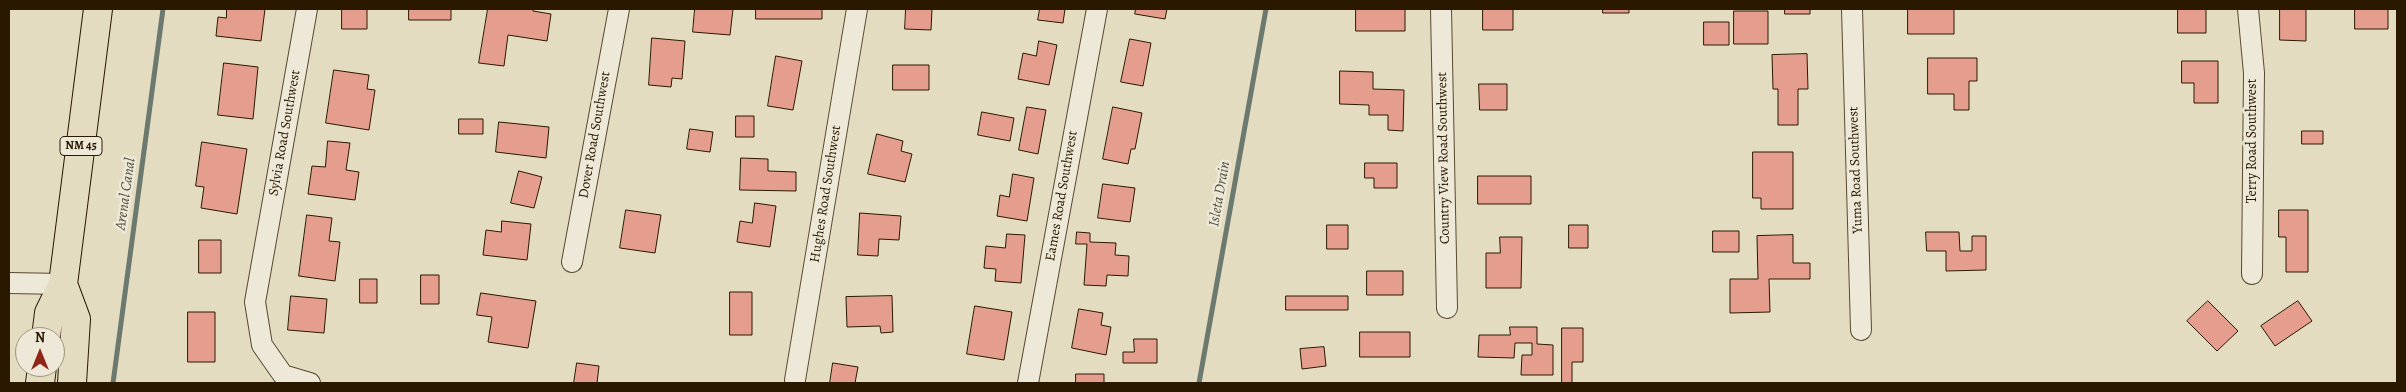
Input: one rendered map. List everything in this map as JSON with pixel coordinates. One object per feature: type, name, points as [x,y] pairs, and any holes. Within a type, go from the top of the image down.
[{"type":"main road","name":"NM 45","points":[[47,327],[49,313],[64,284],[98,9]]},
{"type":"main road","name":"NM 45","points":[[64,284],[76,318],[72,383]]},
{"type":"street","name":"Sylvia Road Southwest","points":[[307,9],[254,302],[262,345],[283,375],[310,383]]},
{"type":"street","name":"Dover Road Southwest","points":[[572,262],[619,9]]},
{"type":"street","name":"Hughes Road Southwest","points":[[795,380],[857,9]]},
{"type":"street","name":"Eames Road Southwest","points":[[1028,383],[1097,9]]},
{"type":"street","name":"Country View Road Southwest","points":[[1440,9],[1448,308]]},
{"type":"street","name":"Yuma Road Southwest","points":[[1852,9],[1861,330]]},
{"type":"street","name":"Terry Road Southwest","points":[[2248,9],[2254,73],[2252,274]]},
{"type":"street","points":[[9,283],[64,284]]},
{"type":"building","points":[[227,9],[265,9],[261,41],[216,36],[218,17],[226,18]]},
{"type":"building","points":[[342,9],[367,9],[367,29],[342,29]]},
{"type":"building","points":[[409,9],[451,9],[451,20],[409,20]]},
{"type":"building","points":[[488,9],[533,9],[533,11],[551,14],[547,41],[508,35],[504,66],[479,63]]},
{"type":"building","points":[[695,9],[733,9],[730,35],[693,32]]},
{"type":"building","points":[[756,9],[822,9],[822,19],[756,19]]},
{"type":"building","points":[[906,9],[932,9],[931,30],[905,29]]},
{"type":"building","points":[[1040,9],[1065,9],[1063,23],[1038,20]]},
{"type":"building","points":[[1136,9],[1167,9],[1165,19],[1135,14]]},
{"type":"building","points":[[1356,9],[1405,9],[1405,31],[1356,31]]},
{"type":"building","points":[[1483,9],[1513,9],[1513,30],[1483,30]]},
{"type":"building","points":[[1603,9],[1629,9],[1629,13],[1603,13]]},
{"type":"building","points":[[1785,9],[1810,9],[1810,14],[1785,14]]},
{"type":"building","points":[[1908,9],[1954,9],[1954,34],[1908,34]]},
{"type":"building","points":[[2178,9],[2206,9],[2206,33],[2178,33]]},
{"type":"building","points":[[2280,9],[2306,9],[2306,41],[2280,40]]},
{"type":"building","points":[[2355,9],[2388,9],[2388,29],[2355,29]]},
{"type":"building","points":[[1734,11],[1768,11],[1768,44],[1734,44]]},
{"type":"building","points":[[1704,22],[1729,22],[1729,45],[1704,45]]},
{"type":"building","points":[[652,38],[685,41],[682,79],[672,78],[671,87],[649,85]]},
{"type":"building","points":[[1130,39],[1151,43],[1143,86],[1121,82]]},
{"type":"building","points":[[1039,41],[1057,45],[1049,85],[1018,79],[1023,53],[1036,56]]},
{"type":"building","points":[[1807,54],[1808,89],[1798,89],[1798,125],[1778,125],[1778,89],[1773,89],[1772,55]]},
{"type":"building","points":[[776,56],[802,61],[793,110],[768,106]]},
{"type":"building","points":[[1928,58],[1977,58],[1977,81],[1969,81],[1969,110],[1954,110],[1954,94],[1928,94]]},
{"type":"building","points":[[2182,61],[2218,61],[2218,103],[2194,103],[2194,83],[2182,83]]},
{"type":"building","points":[[224,63],[258,67],[253,119],[218,115]]},
{"type":"building","points":[[893,65],[929,65],[929,90],[893,90]]},
{"type":"building","points":[[334,70],[369,75],[367,89],[375,90],[369,130],[326,123]]},
{"type":"building","points":[[1340,71],[1373,72],[1373,89],[1404,90],[1403,131],[1388,130],[1388,115],[1369,115],[1369,105],[1340,104]]},
{"type":"building","points":[[1479,84],[1507,84],[1507,110],[1480,110]]},
{"type":"building","points":[[1027,107],[1046,110],[1038,154],[1019,150]]},
{"type":"building","points":[[1113,107],[1142,113],[1135,149],[1131,149],[1128,164],[1103,159]]},
{"type":"building","points":[[982,112],[1014,118],[1010,141],[978,135]]},
{"type":"building","points":[[736,116],[754,116],[754,137],[736,137]]},
{"type":"building","points":[[459,119],[483,119],[483,134],[459,134]]},
{"type":"building","points":[[499,122],[549,127],[546,158],[496,152]]},
{"type":"building","points":[[690,129],[713,132],[710,152],[687,149]]},
{"type":"building","points":[[2302,131],[2323,131],[2323,144],[2302,144]]},
{"type":"building","points":[[877,134],[903,141],[901,151],[912,154],[905,182],[868,174]]},
{"type":"building","points":[[328,141],[350,143],[346,170],[359,172],[355,200],[308,194],[312,166],[325,167]]},
{"type":"building","points":[[202,142],[247,149],[237,214],[201,208],[204,187],[196,186]]},
{"type":"building","points":[[1753,152],[1793,152],[1793,209],[1761,209],[1761,198],[1753,198]]},
{"type":"building","points":[[741,158],[768,159],[768,171],[796,172],[796,191],[740,190]]},
{"type":"building","points":[[1365,163],[1397,163],[1397,188],[1374,188],[1374,178],[1365,178]]},
{"type":"building","points":[[519,171],[542,177],[534,208],[511,203]]},
{"type":"building","points":[[1013,174],[1034,178],[1027,221],[997,216],[1000,195],[1009,197]]},
{"type":"building","points":[[1478,176],[1531,176],[1531,204],[1478,204]]},
{"type":"building","points":[[1103,184],[1135,188],[1130,222],[1098,218]]},
{"type":"building","points":[[755,203],[776,206],[770,247],[737,242],[740,221],[752,223]]},
{"type":"building","points":[[626,210],[661,215],[655,253],[620,248]]},
{"type":"building","points":[[2279,210],[2308,210],[2308,272],[2286,272],[2286,237],[2279,237]]},
{"type":"building","points":[[860,213],[901,216],[899,240],[879,239],[878,256],[858,255]]},
{"type":"building","points":[[307,215],[332,218],[329,241],[340,242],[335,281],[299,276]]},
{"type":"building","points":[[502,221],[531,224],[527,260],[483,255],[486,230],[501,232]]},
{"type":"building","points":[[1327,225],[1348,225],[1348,249],[1327,249]]},
{"type":"building","points":[[1569,225],[1588,225],[1588,248],[1569,248]]},
{"type":"building","points":[[1713,231],[1739,231],[1739,252],[1713,252]]},
{"type":"building","points":[[1077,232],[1090,233],[1090,242],[1116,243],[1115,255],[1129,256],[1128,276],[1107,275],[1106,286],[1084,285],[1087,244],[1076,244]]},
{"type":"building","points":[[1926,232],[1959,232],[1960,251],[1972,251],[1972,236],[1986,236],[1986,270],[1946,271],[1946,251],[1927,251]]},
{"type":"building","points":[[1007,234],[1025,235],[1021,283],[995,281],[996,269],[984,268],[986,246],[1005,248]]},
{"type":"building","points":[[1793,235],[1793,263],[1810,263],[1810,279],[1769,279],[1770,312],[1730,313],[1730,279],[1758,279],[1757,236]]},
{"type":"building","points":[[1500,237],[1522,237],[1521,288],[1486,288],[1486,253],[1500,253]]},
{"type":"building","points":[[199,240],[221,240],[221,273],[199,273]]},
{"type":"building","points":[[1367,271],[1403,271],[1403,295],[1367,295]]},
{"type":"building","points":[[421,275],[439,275],[439,304],[421,304]]},
{"type":"building","points":[[360,279],[377,279],[377,303],[360,303]]},
{"type":"building","points":[[730,292],[752,292],[752,335],[730,335]]},
{"type":"building","points":[[481,293],[536,301],[528,348],[488,342],[492,317],[477,315]]},
{"type":"building","points":[[291,296],[327,299],[324,333],[288,330]]},
{"type":"building","points":[[892,296],[893,332],[881,333],[880,326],[847,327],[846,297]]},
{"type":"building","points":[[1286,296],[1348,296],[1348,310],[1286,310]]},
{"type":"building","points":[[2208,301],[2238,331],[2217,351],[2187,321]]},
{"type":"building","points":[[2298,301],[2312,321],[2275,346],[2261,326]]},
{"type":"building","points":[[975,306],[1012,312],[1004,360],[967,354]]},
{"type":"building","points":[[1079,309],[1103,313],[1101,325],[1111,327],[1106,355],[1072,348]]},
{"type":"building","points":[[188,312],[215,312],[215,362],[188,362]]},
{"type":"building","points":[[1510,327],[1537,327],[1537,344],[1553,345],[1553,375],[1521,375],[1522,355],[1532,355],[1532,343],[1515,343],[1514,358],[1478,357],[1479,335],[1510,335]]},
{"type":"building","points":[[1562,328],[1583,328],[1583,362],[1572,362],[1572,383],[1562,383]]},
{"type":"building","points":[[1360,332],[1410,332],[1410,357],[1360,357]]},
{"type":"building","points":[[1134,339],[1157,339],[1157,363],[1123,363],[1123,352],[1134,352]]},
{"type":"building","points":[[1324,347],[1326,366],[1302,369],[1300,349]]},
{"type":"building","points":[[577,363],[599,366],[597,383],[574,383]]},
{"type":"building","points":[[833,363],[858,367],[855,383],[830,383]]},
{"type":"building","points":[[1076,374],[1104,374],[1104,383],[1076,383]]},
{"type":"waterway","name":"Arenal Canal","points":[[113,383],[163,9]]},
{"type":"waterway","name":"Isleta Drain","points":[[1199,383],[1266,9]]}]
